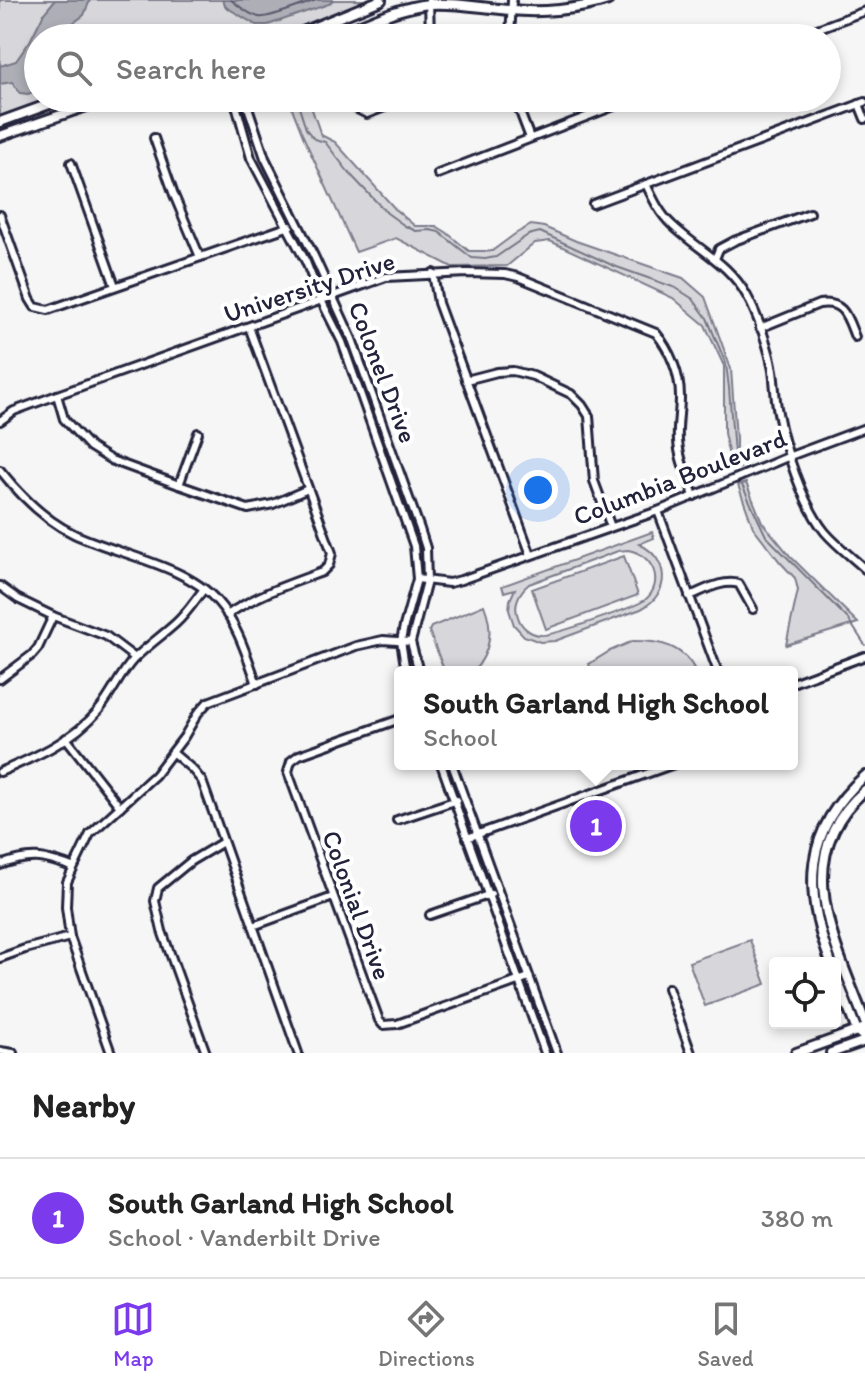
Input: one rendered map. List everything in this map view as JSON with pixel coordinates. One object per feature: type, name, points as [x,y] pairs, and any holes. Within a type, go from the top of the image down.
[{"type":"main road","points":[[326,24],[381,0]]},
{"type":"main road","points":[[363,24],[395,10],[429,2],[512,10],[573,7],[608,0]]},
{"type":"main road","points":[[0,122],[28,112]]},
{"type":"main road","points":[[0,136],[69,112]]},
{"type":"main road","points":[[829,957],[813,899],[813,866],[823,828],[833,810],[865,776]]},
{"type":"main road","points":[[831,1053],[865,1040],[826,916],[822,878],[833,834],[844,814],[865,790]]},
{"type":"main road","points":[[841,986],[862,1027]]},
{"type":"main road","points":[[796,1053],[862,1027]]},
{"type":"street","points":[[511,24],[512,0]]},
{"type":"street","points":[[429,2],[430,24]]},
{"type":"street","points":[[830,24],[865,11]]},
{"type":"street","points":[[841,111],[862,103],[865,119]]},
{"type":"street","name":"Colonel Drive","points":[[238,112],[251,158],[306,262],[342,342],[408,526],[414,546],[417,579],[401,641],[405,666]]},
{"type":"street","name":"Colonel Drive","points":[[250,112],[265,158],[361,363],[426,548],[427,581],[411,642],[417,666]]},
{"type":"street","points":[[520,112],[530,138]]},
{"type":"street","points":[[438,174],[598,112]]},
{"type":"street","points":[[593,204],[838,112]]},
{"type":"street","points":[[154,138],[200,257]]},
{"type":"street","points":[[71,163],[115,286]]},
{"type":"street","points":[[646,184],[670,224],[728,269],[749,300],[771,359],[777,410],[790,456],[812,513],[825,532],[865,569]]},
{"type":"street","points":[[715,259],[719,249],[734,241],[810,213]]},
{"type":"street","points":[[0,215],[30,299],[35,307],[48,310],[297,223]]},
{"type":"street","points":[[433,273],[438,303],[531,555]]},
{"type":"street","name":"University Drive","points":[[0,421],[14,411],[386,277],[433,273],[505,274],[656,333],[663,341],[673,360],[680,396],[680,454],[694,496]]},
{"type":"street","points":[[760,328],[819,304],[829,303],[840,307],[845,313],[855,337]]},
{"type":"street","points":[[227,615],[263,594],[322,572],[329,565],[332,553],[249,327]]},
{"type":"street","points":[[466,380],[513,371],[533,376],[571,394],[582,405],[589,416],[594,481],[611,527]]},
{"type":"street","points":[[57,395],[64,419],[90,447],[111,460],[248,509],[273,504],[308,489]]},
{"type":"street","name":"Columbia Boulevard","points":[[417,579],[449,583],[461,580],[658,511],[865,428]]},
{"type":"street","points":[[179,485],[198,433]]},
{"type":"street","points":[[0,470],[18,493],[53,523],[73,534],[182,575],[204,589],[227,615],[245,650],[257,684]]},
{"type":"street","points":[[658,511],[716,666]]},
{"type":"street","points":[[689,596],[733,582],[739,584],[753,609]]},
{"type":"street","points":[[0,586],[18,599],[53,616],[106,636],[135,658]]},
{"type":"street","points":[[0,772],[66,738],[96,713],[135,658],[179,621],[204,589]]},
{"type":"street","points":[[0,679],[38,648],[53,616]]},
{"type":"street","points":[[111,1053],[70,937],[66,907],[67,882],[90,834],[155,775],[208,702],[356,646],[383,640],[411,642]]},
{"type":"street","points":[[798,681],[865,656]]},
{"type":"street","name":"Colonial Drive","points":[[394,721],[299,755],[291,761],[288,772],[374,1008],[383,1025],[397,1024],[529,977]]},
{"type":"street","points":[[66,738],[120,807]]},
{"type":"street","points":[[173,753],[202,781],[298,1053]]},
{"type":"street","points":[[443,770],[545,1053]]},
{"type":"street","points":[[454,770],[557,1053]]},
{"type":"street","points":[[467,838],[657,770]]},
{"type":"street","points":[[397,820],[464,797]]},
{"type":"street","points":[[206,1053],[162,931],[155,901],[158,888],[191,861],[223,842]]},
{"type":"street","points":[[0,865],[16,859],[44,857],[72,867]]},
{"type":"street","points":[[430,915],[498,891]]},
{"type":"street","points":[[253,926],[333,897]]},
{"type":"street","points":[[0,958],[70,937]]},
{"type":"street","points":[[668,988],[691,1053]]},
{"type":"street","points":[[0,1051],[13,1053]]},
{"type":"shaded area","points":[[0,0],[372,0],[315,24],[24,24],[24,108],[0,116]]},
{"type":"shaded area","points":[[294,112],[313,112],[321,135],[335,142],[397,211],[415,226],[436,226],[469,251],[492,251],[531,225],[683,278],[705,297],[731,369],[736,457],[740,468],[732,470],[724,433],[724,366],[705,325],[673,298],[550,241],[535,243],[507,266],[452,267],[396,238],[356,252]]},
{"type":"shaded area","points":[[746,483],[762,522],[790,556],[858,623],[786,645],[798,590],[795,578],[753,527],[738,485]]},
{"type":"shaded area","points":[[652,532],[654,538],[639,544],[656,558],[663,576],[658,594],[641,609],[555,641],[540,642],[524,636],[514,625],[509,610],[515,589],[504,592],[502,586]],"holes":[[[618,551],[636,553],[649,563],[655,577],[655,585],[645,600],[593,621],[547,634],[533,633],[521,624],[517,603],[529,584]]]},
{"type":"shaded area","points":[[624,556],[638,595],[546,629],[532,589]]},
{"type":"shaded area","points":[[484,605],[490,632],[484,657],[478,666],[443,666],[429,631],[431,627]]},
{"type":"shaded area","points":[[633,641],[652,642],[677,650],[693,666],[590,666],[610,651]]},
{"type":"shaded area","points":[[750,940],[766,984],[705,1006],[689,962]]},
{"type":"water","points":[[55,0],[90,0],[84,15],[72,24],[38,24]]},
{"type":"water","points":[[222,0],[333,0],[271,24],[254,24],[226,7]]},
{"type":"water","points":[[24,50],[24,94],[20,93],[12,82],[0,84],[0,66],[16,61]]},
{"type":"waterway","points":[[301,112],[306,129],[314,139],[325,142],[387,213],[416,231],[439,232],[472,258],[496,257],[528,235],[540,232],[614,266],[676,288],[693,299],[707,318],[726,364],[735,467]]},
{"type":"waterway","points":[[742,485],[766,536],[848,619],[865,645]]},
{"type":"place","name":"South Garland High School","points":[[596,826]]}]
